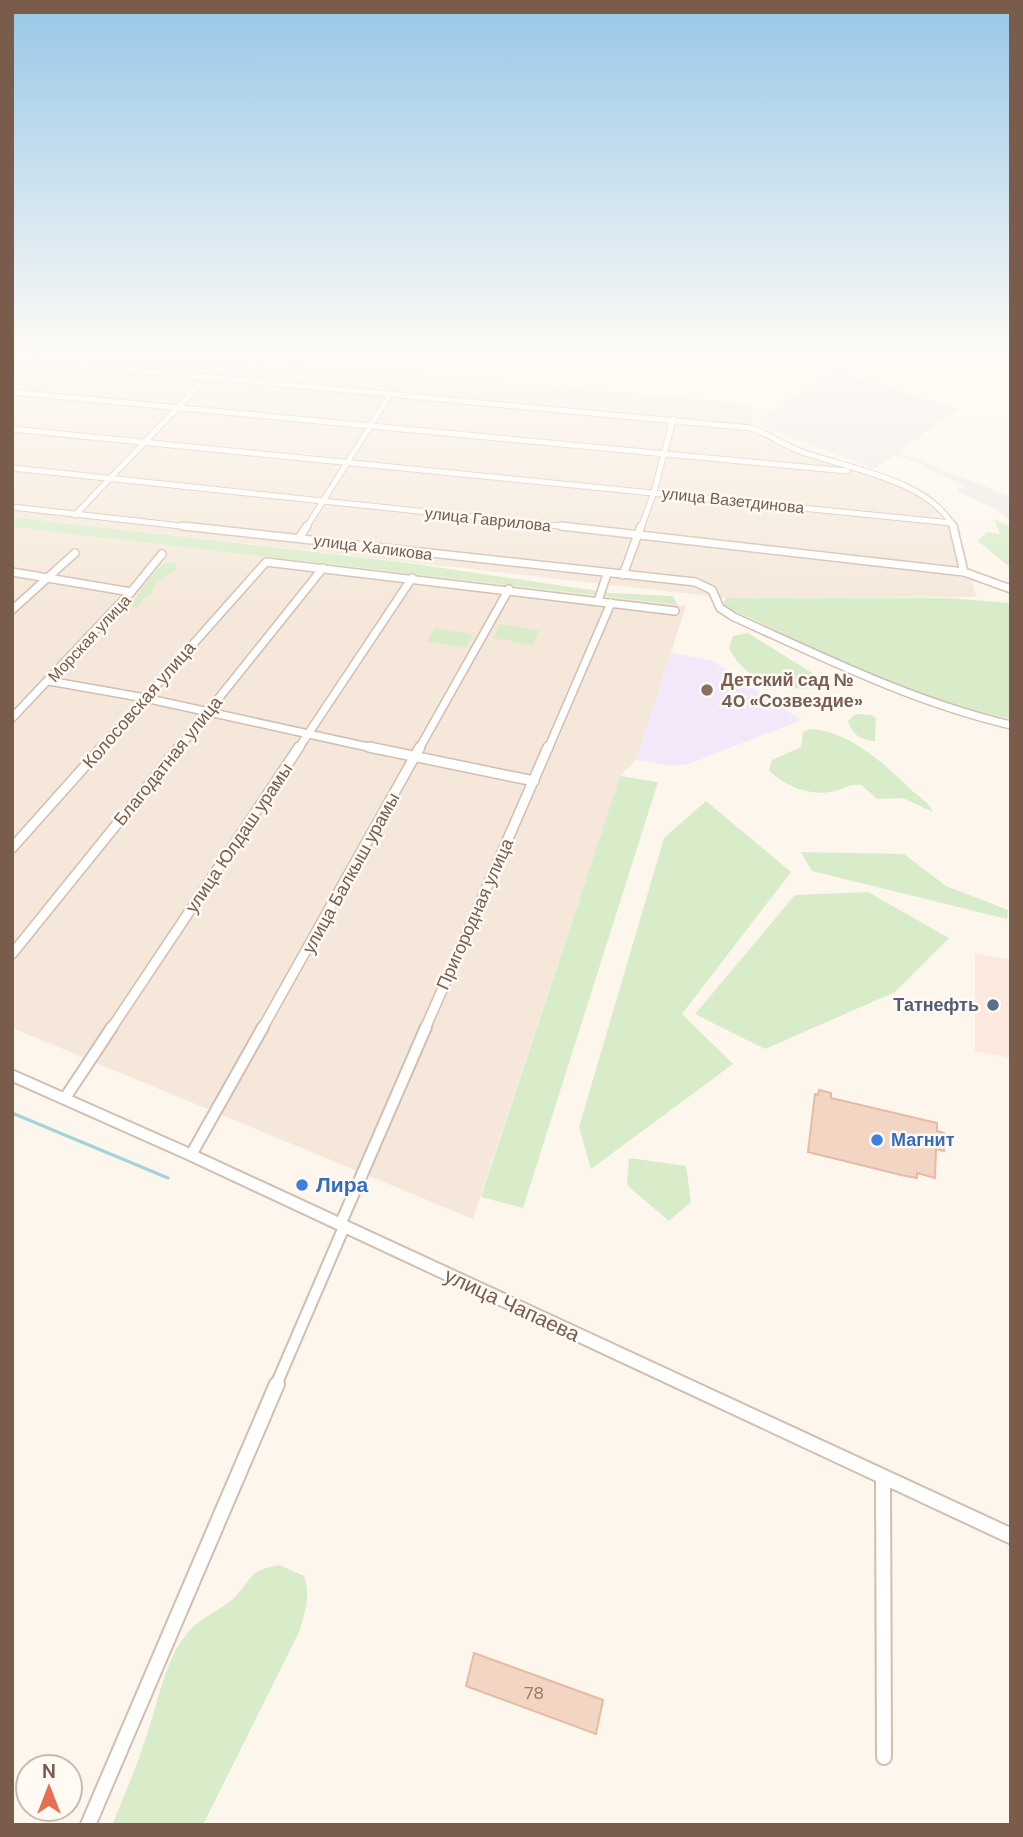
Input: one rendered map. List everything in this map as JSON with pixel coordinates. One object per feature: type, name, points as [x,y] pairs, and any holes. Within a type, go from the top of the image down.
[{"type":"street","name":"улица Вазетдинова","points":[[105,439],[952,523]]},
{"type":"street","points":[[75,515],[150,439]]},
{"type":"street","points":[[299,538],[364,439]]},
{"type":"street","points":[[505,439],[860,472]]},
{"type":"street","points":[[623,575],[654,492],[668,439]]},
{"type":"street","points":[[774,439],[887,480],[929,500],[952,523],[957,532],[964,572]]},
{"type":"street","name":"улица Гаврилова","points":[[12,468],[639,534],[964,572],[1011,589]]},
{"type":"street","name":"улица Халикова","points":[[12,508],[700,583],[712,590],[720,608],[884,685],[956,712],[1011,724]]},
{"type":"street","points":[[12,610],[75,552]]},
{"type":"street","name":"Морская улица","points":[[12,718],[131,593],[162,554]]},
{"type":"street","name":"Колосовская улица","points":[[12,848],[266,562],[323,568]]},
{"type":"street","points":[[323,568],[675,611]]},
{"type":"street","name":"Благодатная улица","points":[[12,954],[323,568]]},
{"type":"street","points":[[12,572],[131,593]]},
{"type":"street","points":[[597,601],[607,574]]},
{"type":"street","name":"улица Юлдаш урамы","points":[[65,1098],[412,578]]},
{"type":"street","name":"улица Балкыш урамы","points":[[191,1155],[509,589]]},
{"type":"street","name":"Пригородная улица","points":[[342,1226],[611,603]]},
{"type":"street","points":[[49,681],[145,698],[534,780]]},
{"type":"street","name":"улица Чапаева","points":[[12,1075],[191,1155],[1011,1536]]},
{"type":"street","points":[[88,1825],[342,1226]]},
{"type":"street","points":[[883,1477],[884,1758]]},
{"type":"shaded area","points":[[12,439],[779,439],[928,493],[958,522],[976,597],[726,598],[12,517]]},
{"type":"shaded area","points":[[795,439],[917,439],[898,452],[1011,497],[1011,521],[996,509],[956,491],[965,485],[922,467],[924,465],[894,455],[874,469]]},
{"type":"shaded area","points":[[12,527],[686,606],[636,760],[620,776],[473,1219],[12,1028]]},
{"type":"shaded area","name":"Детский сад № 40 «Созвездие»","points":[[671,653],[711,660],[801,720],[689,764],[673,766],[636,760]]},
{"type":"shaded area","name":"Татнефть","points":[[975,953],[1011,960],[1011,1058],[975,1051]]},
{"type":"green space","points":[[12,517],[402,562],[611,593],[673,596],[678,605],[12,527]]},
{"type":"green space","points":[[994,519],[1011,527],[1011,568],[978,541],[987,532],[1000,534]]},
{"type":"green space","points":[[169,562],[176,564],[177,570],[156,582],[151,594],[143,598],[138,607],[132,607],[148,581]]},
{"type":"green space","points":[[726,598],[947,598],[1011,603],[1011,719],[929,698],[882,681],[722,606]]},
{"type":"green space","points":[[500,624],[539,631],[532,645],[493,638]]},
{"type":"green space","points":[[435,628],[473,635],[465,648],[426,641]]},
{"type":"green space","points":[[748,633],[825,681],[819,688],[805,689],[779,686],[755,677],[736,660],[729,648],[733,636]]},
{"type":"green space","points":[[856,714],[876,718],[875,741],[861,738],[852,730],[848,721]]},
{"type":"green space","points":[[811,729],[839,736],[865,750],[926,802],[933,812],[903,798],[877,799],[861,785],[817,793],[791,786],[775,776],[769,770],[772,760],[801,747],[803,732]]},
{"type":"green space","points":[[620,776],[658,782],[523,1208],[481,1197]]},
{"type":"green space","points":[[706,801],[791,872],[682,1014],[733,1064],[591,1169],[579,1127],[664,838]]},
{"type":"green space","points":[[801,852],[904,854],[946,886],[1008,910],[1007,919],[812,871]]},
{"type":"green space","points":[[868,892],[949,938],[895,992],[765,1049],[695,1014],[795,895]]},
{"type":"green space","points":[[629,1158],[686,1166],[691,1202],[669,1221],[627,1185]]},
{"type":"green space","points":[[279,1565],[304,1576],[307,1597],[299,1632],[203,1825],[112,1825],[139,1757],[164,1679],[181,1641],[195,1625],[234,1598],[252,1576]]},
{"type":"building","name":"Магнит","points":[[819,1090],[831,1093],[831,1098],[937,1123],[937,1131],[944,1133],[944,1151],[936,1149],[935,1178],[917,1173],[917,1178],[901,1175],[808,1152],[815,1094],[818,1095]]},
{"type":"building","points":[[474,1653],[603,1700],[596,1734],[466,1686]]},
{"type":"waterway","points":[[12,1113],[168,1178]]},
{"type":"place","name":"Детский сад № 40 «Созвездие»","points":[[707,690]]},
{"type":"place","name":"Татнефть","points":[[993,1005]]},
{"type":"place","name":"Магнит","points":[[877,1140]]},
{"type":"place","name":"Лира","points":[[302,1185]]}]
